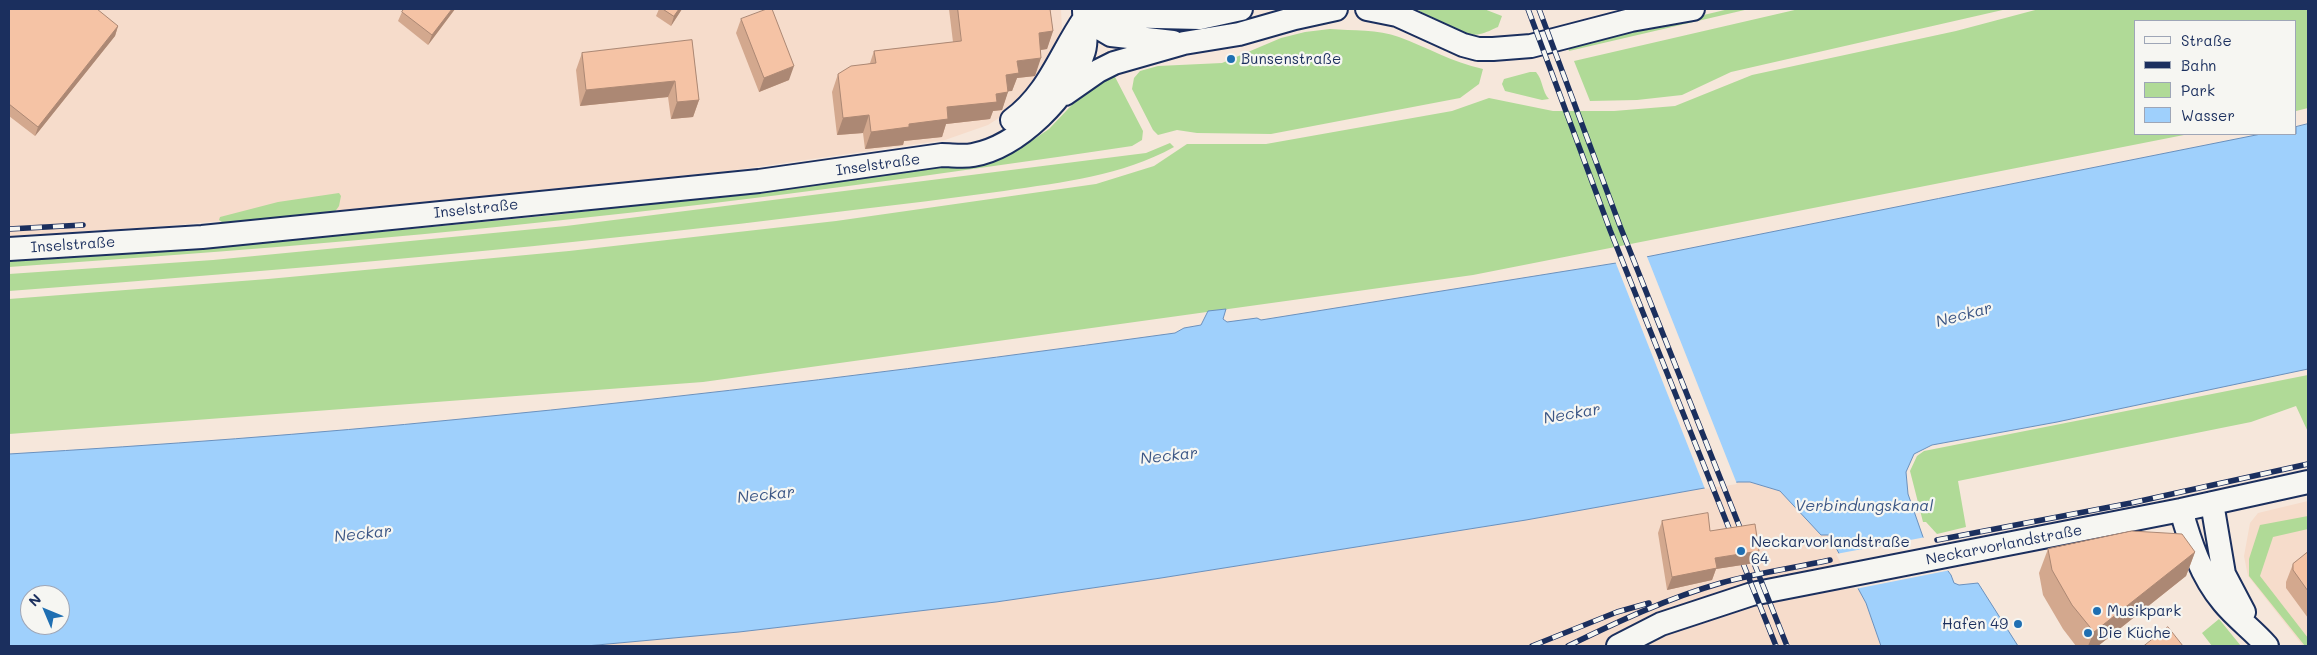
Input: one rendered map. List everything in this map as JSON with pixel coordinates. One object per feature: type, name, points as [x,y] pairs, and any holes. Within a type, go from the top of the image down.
[{"type":"street","points":[[1084,14],[1114,16],[1159,13],[1200,18],[1241,9]]},
{"type":"street","points":[[1058,99],[1098,70],[1114,63],[1184,43],[1239,34],[1295,18],[1336,9]]},
{"type":"street","points":[[1377,9],[1427,27],[1463,45],[1478,49],[1531,46],[1631,20],[1693,9]]},
{"type":"street","points":[[1084,14],[1111,35],[1184,43]]},
{"type":"street","name":"Inselstraße","points":[[9,249],[202,237],[759,181],[942,155],[972,156],[992,149],[1030,125],[1058,99],[1075,72],[1085,50],[1084,14]]},
{"type":"street","name":"Inselstraße","points":[[942,155],[1000,129],[1033,102],[1060,63],[1069,41],[1084,14]]},
{"type":"street","name":"Neckarvorlandstraße","points":[[1618,646],[1662,624],[1752,594],[2212,504],[2308,482]]},
{"type":"street","points":[[2212,504],[2224,574],[2260,638]]},
{"type":"street","points":[[2180,510],[2203,573],[2213,590],[2224,604],[2260,638]]},
{"type":"shaded area","points":[[9,9],[1061,9],[1062,30],[1051,59],[1014,108],[988,125],[945,140],[728,171],[376,207],[154,227],[9,236]]},
{"type":"shaded area","points":[[1738,482],[1750,482],[1780,491],[1821,534],[1829,535],[1866,603],[1881,646],[586,646],[739,632],[996,602],[1161,578],[1526,520]]},
{"type":"shaded area","points":[[2308,501],[2308,646],[2303,646],[2248,576],[2244,556],[2250,523],[2258,513]]},
{"type":"green space","points":[[1416,9],[1484,9],[1502,16],[1498,27],[1473,35],[1447,26]]},
{"type":"green space","points":[[1729,9],[1749,9],[1569,51],[1568,47]]},
{"type":"green space","points":[[1799,9],[2007,9],[1731,72],[1682,95],[1637,100],[1590,101],[1574,61]]},
{"type":"green space","points":[[2039,9],[2308,9],[2308,108],[2297,111],[2297,20],[2134,20],[2134,135],[2184,135],[1473,275],[703,382],[9,434],[9,299],[268,279],[569,251],[836,221],[1096,184],[1154,166],[1187,144],[1266,144],[1452,111],[1489,98],[1553,111],[1614,111],[1675,106],[1752,75],[1956,31]]},
{"type":"green space","points":[[1330,29],[1374,31],[1391,34],[1450,59],[1483,69],[1479,84],[1460,98],[1271,134],[1197,133],[1177,130],[1158,135],[1153,130],[1132,89],[1134,78],[1140,71],[1158,66],[1222,63],[1281,38],[1305,32]]},
{"type":"green space","points":[[1536,72],[1549,99],[1542,100],[1505,91],[1502,84],[1504,79]]},
{"type":"green space","points":[[1113,73],[1143,131],[1142,140],[1132,146],[848,186],[563,220],[286,246],[9,267],[9,261],[359,234],[564,214],[953,166],[1008,154],[1024,146],[1049,129],[1085,91]]},
{"type":"green space","points":[[1170,143],[1174,147],[1134,165],[1070,181],[1026,188],[741,224],[532,246],[323,266],[9,291],[9,274],[213,260],[566,226],[1146,153]]},
{"type":"green space","points":[[339,193],[341,196],[339,206],[334,213],[225,224],[219,220],[220,217],[278,202]]},
{"type":"green space","points":[[2308,375],[2308,432],[2296,406],[2251,422],[1958,481],[1966,527],[1937,534],[1926,522],[1923,522],[1910,471],[1917,456],[1924,451]]},
{"type":"green space","points":[[2308,516],[2308,529],[2273,537],[2260,576],[2308,638],[2308,646],[2305,646],[2249,576],[2249,559],[2260,525]]},
{"type":"green space","points":[[2219,619],[2241,646],[2212,646],[2202,633]]},
{"type":"water","points":[[2308,124],[2308,369],[2057,422],[1932,445],[1914,454],[1906,472],[1908,494],[1923,537],[1951,575],[1954,583],[1959,585],[1978,583],[2018,646],[1881,646],[1866,603],[1829,535],[1821,535],[1780,491],[1750,482],[1738,482],[1526,520],[1161,578],[996,602],[739,632],[586,646],[9,646],[9,454],[179,443],[405,424],[640,401],[818,380],[1175,333],[1184,328],[1201,325],[1208,311],[1226,309],[1223,319],[1227,322],[1257,318],[1261,320],[1616,263],[2256,135],[2297,135],[2297,127]]},
{"type":"pier","points":[[1646,254],[1737,484],[1705,489],[1615,261]]},
{"type":"pier","points":[[1926,537],[1951,570],[1855,589],[1836,554]]},
{"type":"building","points":[[9,9],[97,9],[118,26],[38,127],[9,104]]},
{"type":"building","points":[[404,9],[452,9],[432,35],[402,12]]},
{"type":"building","points":[[663,9],[679,9],[674,16]]},
{"type":"building","points":[[767,9],[772,9],[794,66],[764,78],[741,19]]},
{"type":"building","points":[[958,9],[1050,9],[1053,31],[1039,33],[1041,58],[1017,61],[1019,73],[1006,75],[1008,92],[996,94],[997,102],[947,107],[948,119],[909,124],[909,127],[871,132],[869,115],[843,118],[838,74],[851,66],[876,63],[874,51],[961,41]]},
{"type":"building","points":[[692,40],[699,100],[677,102],[675,81],[586,90],[582,53]]},
{"type":"building","points":[[1708,513],[1710,531],[1755,524],[1759,551],[1715,558],[1717,568],[1672,577],[1662,521]]},
{"type":"building","points":[[2132,531],[2182,534],[2195,552],[2094,632],[2072,605],[2052,570],[2048,549]]},
{"type":"building","points":[[2308,552],[2308,591],[2293,570],[2293,564]]},
{"type":"building","points":[[2168,627],[2183,646],[2144,646]]},
{"type":"railway","points":[[1528,9],[1610,230],[1776,646]]},
{"type":"railway","points":[[1539,9],[1620,226],[1787,646]]},
{"type":"railway","points":[[9,229],[83,225]]},
{"type":"railway","points":[[1937,540],[2131,503],[2308,464]]},
{"type":"railway","points":[[1568,646],[1643,611],[1701,589],[1748,576],[1830,560]]},
{"type":"railway","points":[[1532,646],[1617,612],[1649,603]]},
{"type":"place","name":"Bunsenstraße","points":[[1231,59]]},
{"type":"place","name":"Neckarvorlandstraße 64","points":[[1741,551]]},
{"type":"place","name":"Musikpark","points":[[2097,611]]},
{"type":"place","name":"Hafen 49","points":[[2018,624]]},
{"type":"place","name":"Die Küche","points":[[2088,633]]},
{"type":"water label","name":"Neckar","points":[[1964,315]]},
{"type":"water label","name":"Neckar","points":[[1572,414]]},
{"type":"water label","name":"Neckar","points":[[1169,456]]},
{"type":"water label","name":"Neckar","points":[[766,495]]},
{"type":"water label","name":"Verbindungskanal","points":[[1864,506]]},
{"type":"water label","name":"Neckar","points":[[363,534]]}]
